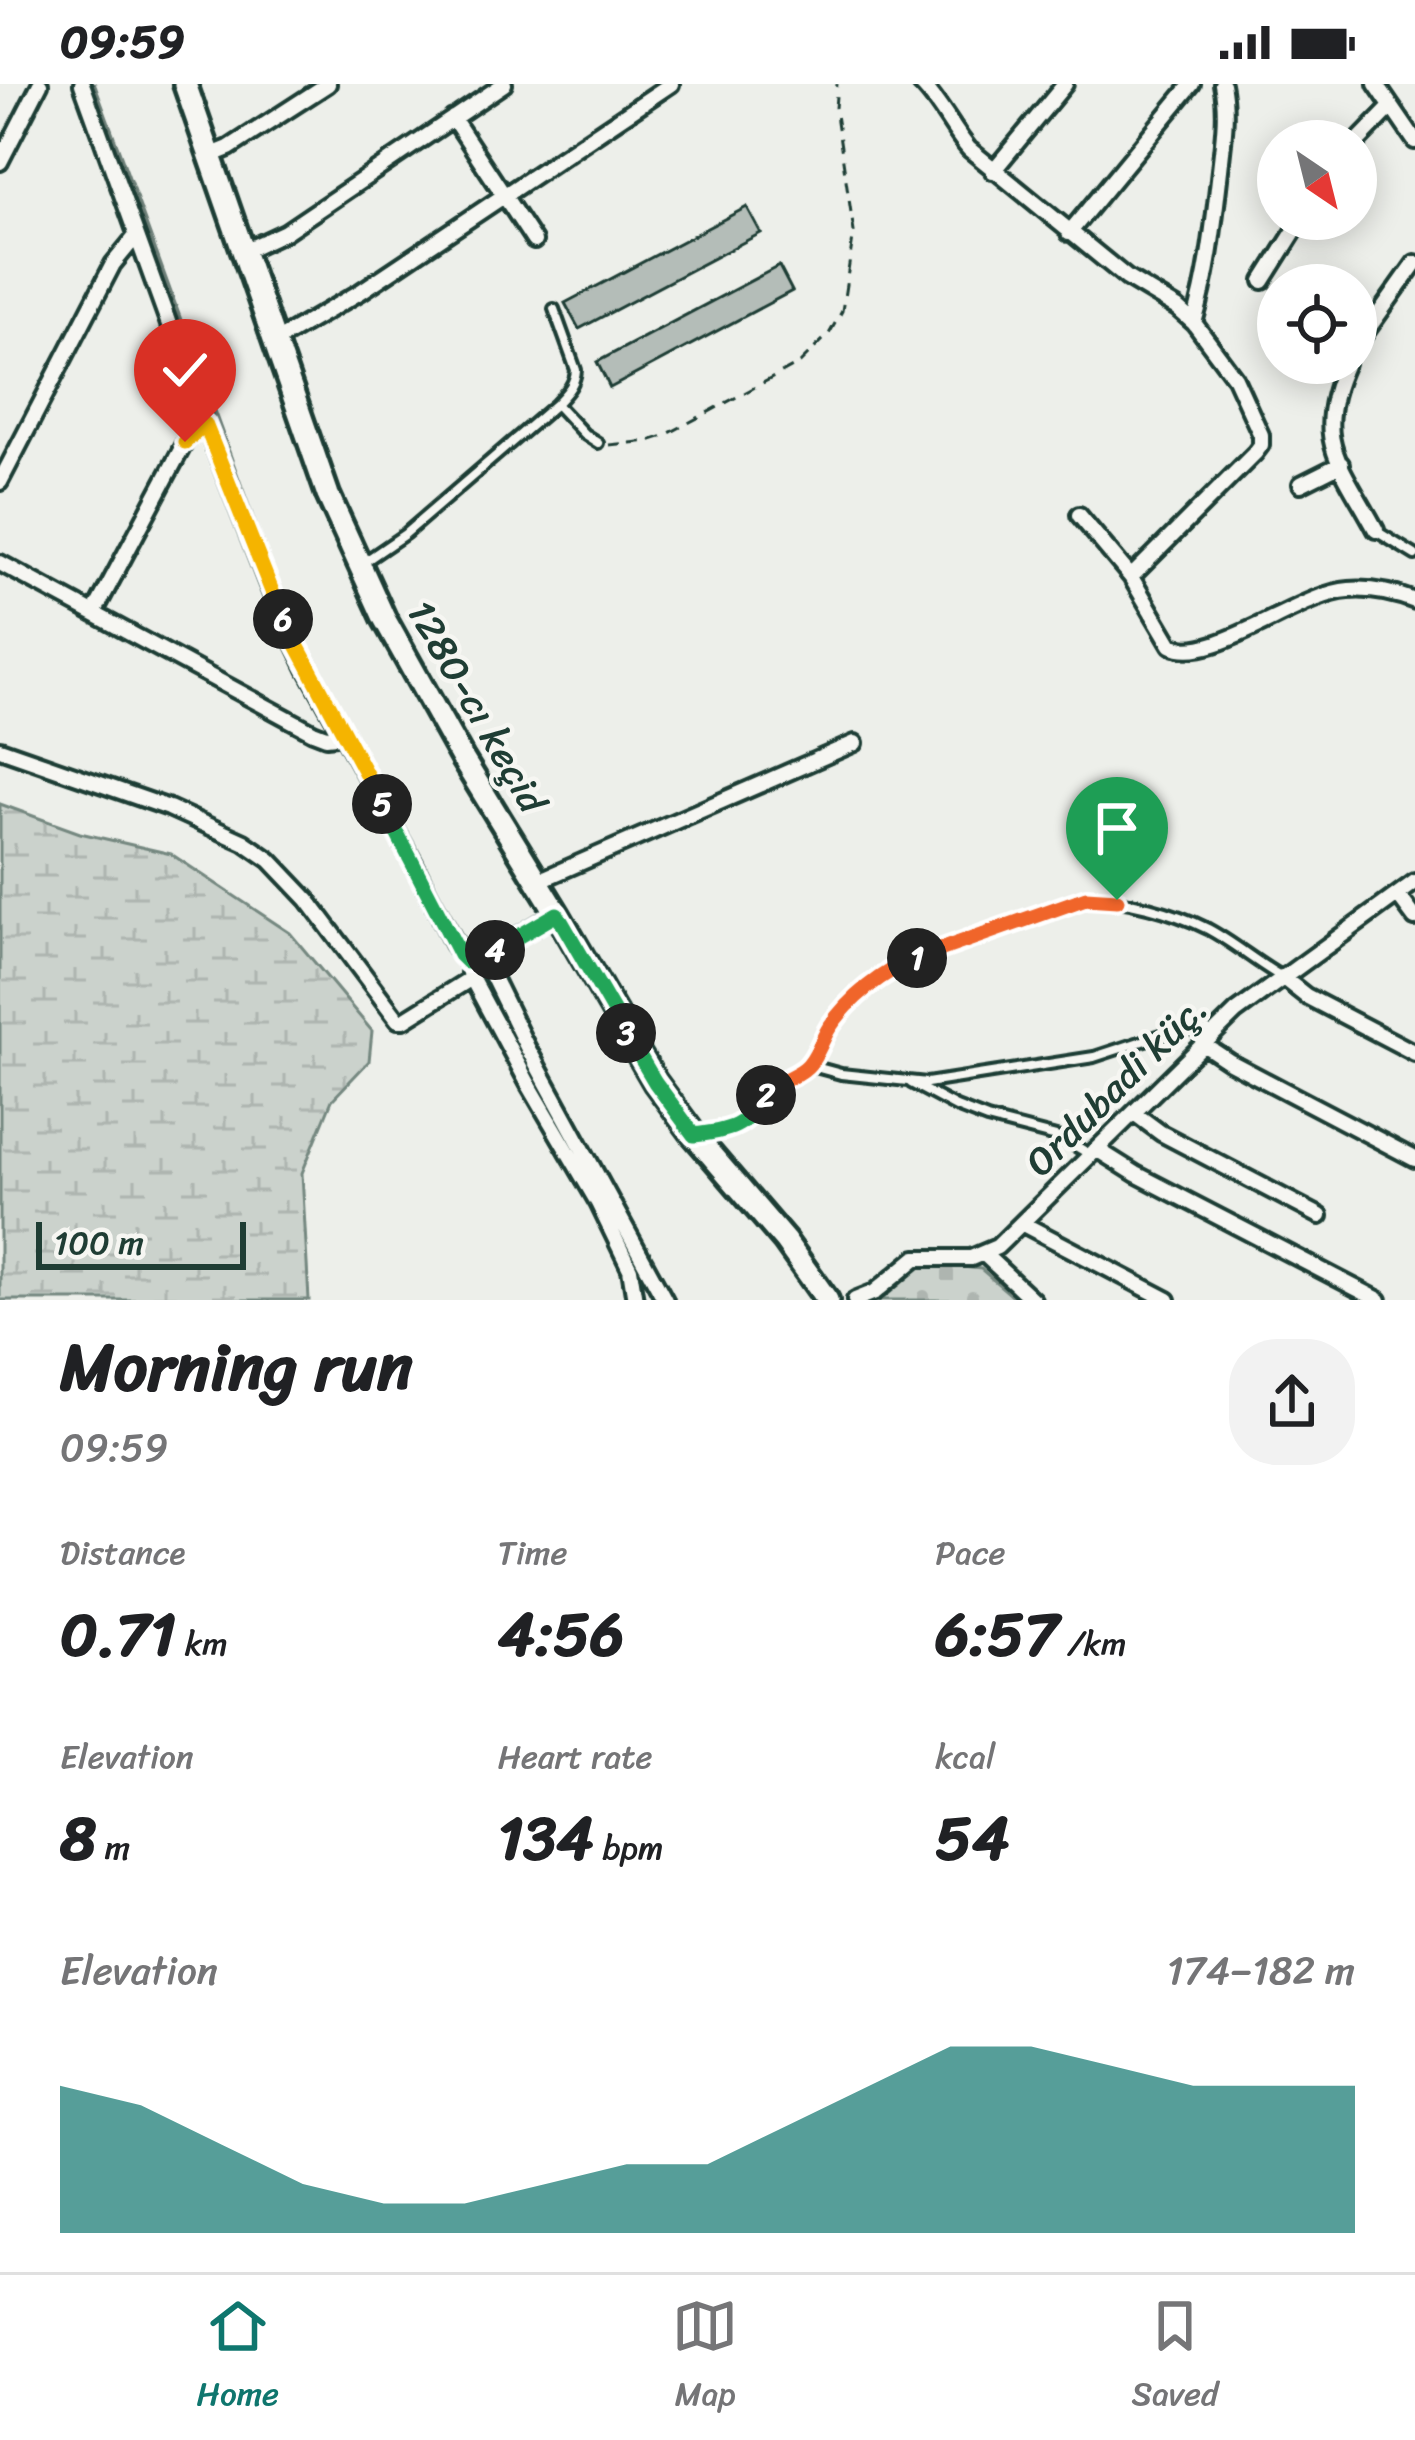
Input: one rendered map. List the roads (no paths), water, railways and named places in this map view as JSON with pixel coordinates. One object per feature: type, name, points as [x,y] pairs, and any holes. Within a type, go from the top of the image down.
[{"type":"street","points":[[0,162],[40,84]]},
{"type":"street","points":[[82,84],[276,605],[453,944],[475,959],[665,1300]]},
{"type":"street","name":"1280-cı keçid","points":[[185,84],[328,495],[358,566],[452,738],[655,1082],[827,1300]]},
{"type":"street","points":[[209,156],[240,142],[328,84]]},
{"type":"street","points":[[242,252],[285,232],[504,84]]},
{"type":"street","points":[[274,342],[360,292],[670,84]]},
{"type":"street","points":[[994,171],[1065,84]]},
{"type":"street","points":[[1069,233],[1192,84]]},
{"type":"street","points":[[1194,323],[1213,234],[1227,105],[1222,84]]},
{"type":"street","points":[[1376,84],[1415,141]]},
{"type":"street","points":[[930,87],[948,123],[969,149],[1127,278],[1194,323],[1234,378],[1261,435],[1261,445],[1132,577]]},
{"type":"street","points":[[1377,121],[1390,108]]},
{"type":"street","points":[[453,118],[534,242]]},
{"type":"street","points":[[0,482],[113,265],[136,236]]},
{"type":"street","points":[[1377,316],[1415,263]]},
{"type":"street","points":[[1338,384],[1328,422],[1329,439],[1376,530]]},
{"type":"street","points":[[94,613],[185,442],[205,424]]},
{"type":"street","points":[[1301,484],[1341,464]]},
{"type":"street","points":[[1079,515],[1132,577],[1171,645],[1182,651],[1211,647],[1312,598],[1348,590],[1388,591],[1415,601]]},
{"type":"street","points":[[0,563],[314,732],[326,737],[345,735]]},
{"type":"street","points":[[538,881],[855,743]]},
{"type":"street","points":[[0,749],[169,808],[244,842],[270,860],[308,900],[398,1020],[470,979]]},
{"type":"street","name":"Ordubadi küç.","points":[[985,1255],[1023,1224],[1215,1031],[1415,882]]},
{"type":"street","points":[[1398,895],[1415,918]]},
{"type":"street","points":[[557,914],[475,959],[470,979],[598,1203],[630,1269],[634,1300]]},
{"type":"street","points":[[1282,977],[1306,996],[1415,1053]]},
{"type":"street","points":[[1203,1043],[1230,1062],[1415,1159]]},
{"type":"street","points":[[1134,1113],[1161,1133],[1320,1216]]},
{"type":"street","points":[[1095,1153],[1379,1300]]},
{"type":"street","points":[[1023,1224],[1168,1300]]},
{"type":"street","points":[[855,1300],[875,1292],[916,1258],[985,1255],[1033,1300]]},
{"type":"lane","points":[[358,566],[405,534],[556,404],[575,380],[576,370],[554,309]]},
{"type":"lane","points":[[556,404],[598,443]]},
{"type":"lane","points":[[1376,530],[1415,555]]},
{"type":"lane","points":[[694,1135],[726,1131],[746,1122],[776,1083],[808,1065],[830,1025],[883,976],[908,962],[1086,898],[1117,900],[1187,920],[1282,977]]},
{"type":"lane","points":[[808,1065],[841,1074],[927,1083],[1094,1057],[1179,1029],[1215,1031]]},
{"type":"lane","points":[[909,1082],[987,1119],[1064,1138],[1095,1153]]},
{"type":"waterway","points":[[94,84],[277,585],[297,631],[470,951]]},
{"type":"waterway","points":[[479,969],[521,1049]]}]
